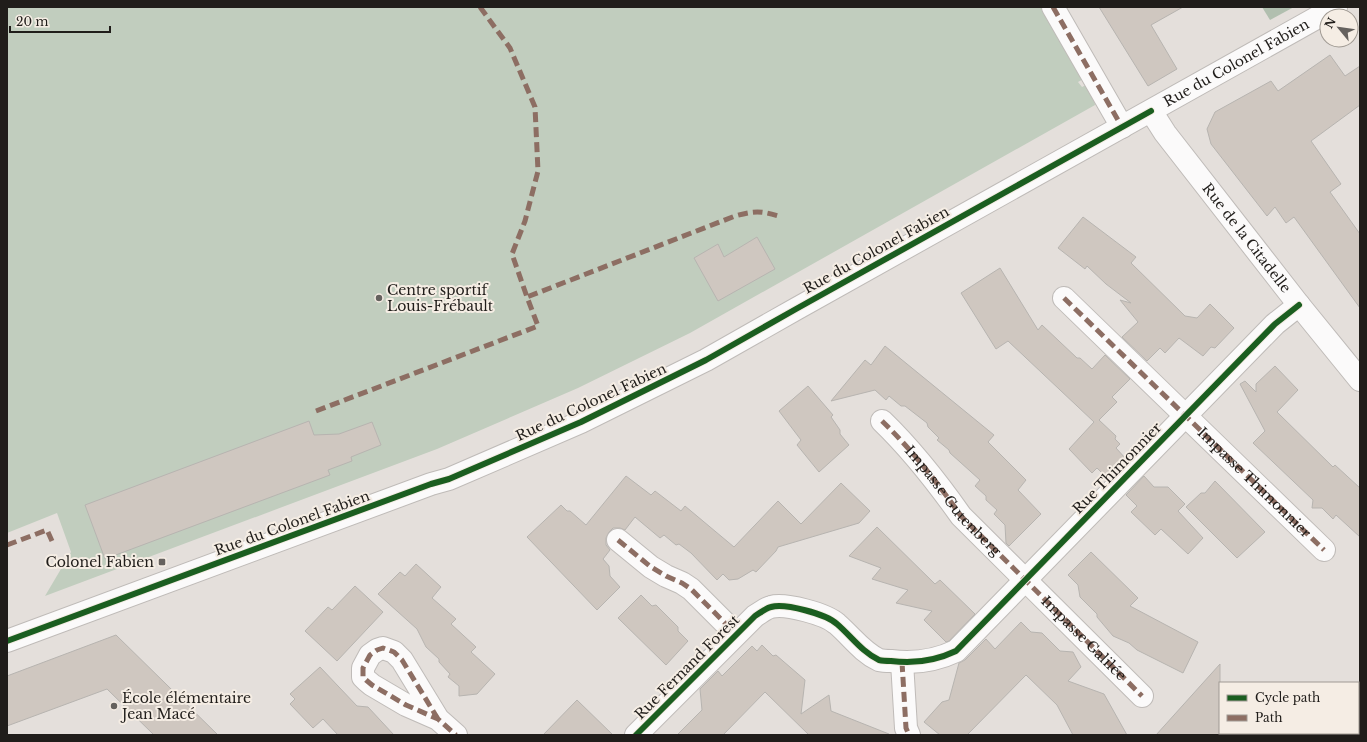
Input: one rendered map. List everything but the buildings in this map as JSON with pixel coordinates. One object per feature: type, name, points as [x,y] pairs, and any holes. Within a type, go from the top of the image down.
[{"type":"street","points":[[1053,7],[1122,127]]},
{"type":"street","name":"Rue du Colonel Fabien","points":[[7,641],[449,479],[581,422],[706,360],[796,308],[1336,7]]},
{"type":"street","name":"Rue de la Citadelle","points":[[1151,111],[1165,133],[1299,305],[1360,380]]},
{"type":"street","name":"Impasse Thimonnier","points":[[1064,298],[1324,550]]},
{"type":"street","name":"Rue Thimonnier","points":[[956,651],[1275,324],[1299,305]]},
{"type":"street","name":"Impasse Gutenberg","points":[[882,421],[902,440],[939,485],[961,516],[1025,580]]},
{"type":"street","points":[[618,540],[651,567],[691,589],[736,634]]},
{"type":"street","name":"Impasse Galilée","points":[[1025,580],[1142,696]]},
{"type":"street","name":"Rue Fernand Forest","points":[[636,735],[736,634],[755,616],[771,607],[794,608],[818,614],[836,623],[864,650],[880,660],[902,662],[928,661],[945,657],[956,651]]},
{"type":"street","points":[[902,662],[906,728],[908,735]]},
{"type":"street","points":[[438,719],[456,735]]},
{"type":"green space","name":"Centre sportif Louis-Frébault","points":[[7,7],[1042,7],[1085,78],[1078,82],[1082,87],[1088,84],[1095,105],[690,333],[578,388],[437,449],[45,596],[71,552],[57,513],[7,533]]},
{"type":"green space","points":[[1262,7],[1294,7],[1270,20]]},
{"type":"marked path","points":[[480,7],[510,48],[535,107],[538,171],[525,221],[512,254],[527,297]]},
{"type":"marked path","points":[[1053,7],[1122,127]]},
{"type":"marked path","points":[[316,411],[538,326],[527,297],[735,216],[759,212],[782,217]]},
{"type":"marked path","points":[[1064,298],[1324,550]]},
{"type":"marked path","points":[[882,421],[904,443],[924,467],[961,516],[1142,696]]},
{"type":"marked path","points":[[7,545],[47,530],[52,541]]},
{"type":"marked path","points":[[618,540],[651,567],[691,589],[736,634]]},
{"type":"marked path","points":[[438,719],[402,660],[394,652],[383,648],[370,655],[363,668],[363,677],[366,680],[406,705],[438,719],[456,735]]},
{"type":"marked path","points":[[902,662],[906,728],[909,735]]},
{"type":"cycle path","points":[[7,641],[431,484],[449,479],[581,422],[706,360],[1151,111]]},
{"type":"cycle path","points":[[636,735],[755,616],[771,607],[777,606],[805,610],[832,620],[862,648],[879,660],[916,662],[940,657],[956,651],[1275,324],[1299,305]]},
{"type":"place","name":"Centre sportif Louis-Frébault","points":[[379,298]]},
{"type":"place","name":"Colonel Fabien","points":[[162,562]]},
{"type":"place","name":"École élémentaire Jean Macé","points":[[114,706]]}]
